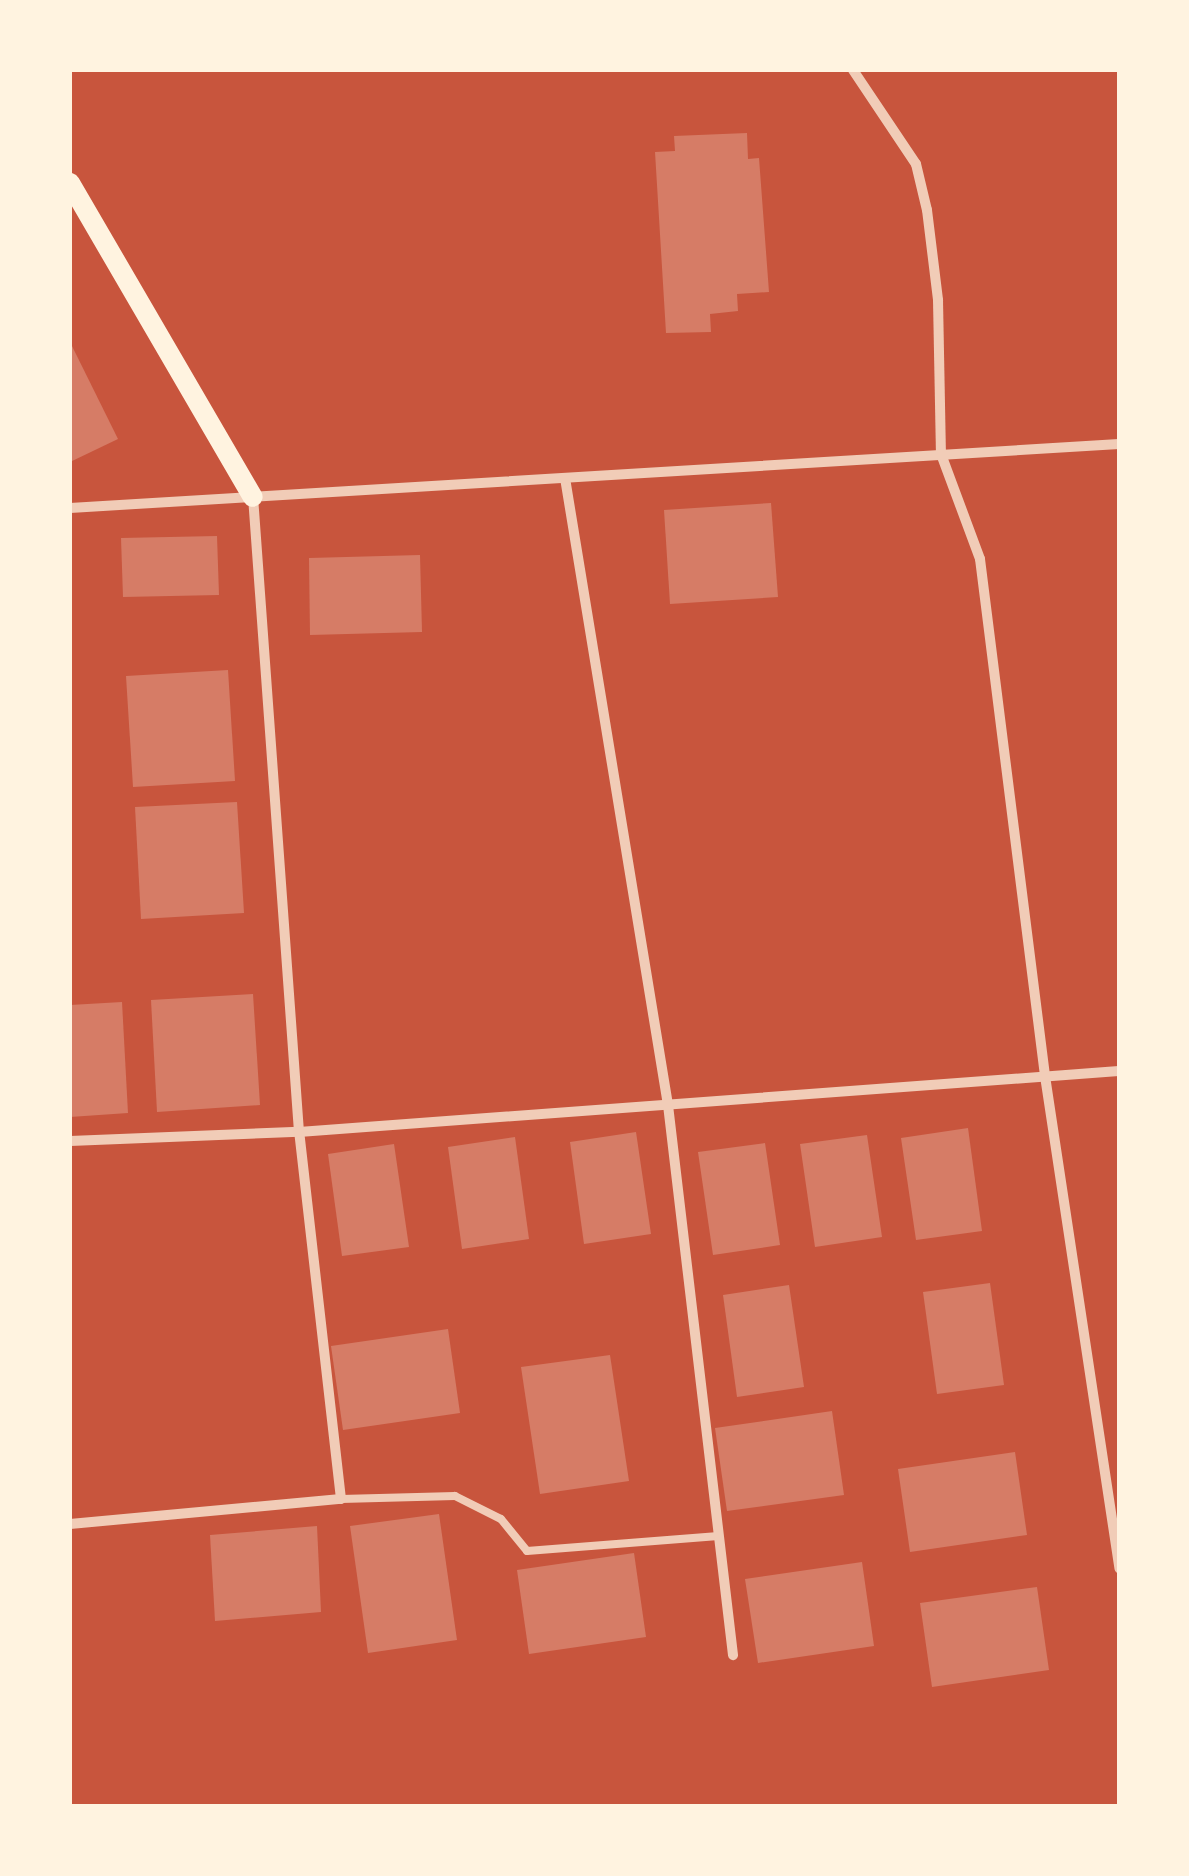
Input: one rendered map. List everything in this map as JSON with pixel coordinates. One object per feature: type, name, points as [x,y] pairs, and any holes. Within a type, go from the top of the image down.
[{"type":"main road","points":[[70,183],[253,497]]},
{"type":"street","points":[[853,70],[916,164],[923,195],[938,300],[941,454],[980,559],[1045,1076],[1119,1568]]},
{"type":"street","points":[[70,508],[1119,444]]},
{"type":"street","points":[[565,478],[668,1104],[732,1655]]},
{"type":"street","points":[[70,1524],[342,1498],[299,1132],[253,497]]},
{"type":"street","points":[[70,1141],[299,1132],[1119,1071]]},
{"type":"lane","points":[[342,1498],[455,1496],[483,1506],[527,1551],[718,1536]]},
{"type":"building","points":[[747,133],[748,159],[759,158],[769,292],[737,294],[738,311],[710,314],[711,332],[666,333],[655,152],[675,151],[674,136]]},
{"type":"building","points":[[70,342],[118,439],[70,462]]},
{"type":"building","points":[[771,503],[778,597],[670,604],[664,510]]},
{"type":"building","points":[[217,536],[219,595],[123,597],[121,538]]},
{"type":"building","points":[[420,555],[422,632],[310,635],[309,558]]},
{"type":"building","points":[[228,670],[235,781],[133,787],[126,676]]},
{"type":"building","points":[[237,802],[244,913],[141,919],[135,807]]},
{"type":"building","points":[[253,994],[260,1105],[157,1112],[151,1000]]},
{"type":"building","points":[[122,1002],[128,1113],[70,1117],[70,1005]]},
{"type":"building","points":[[968,1128],[982,1231],[916,1240],[901,1138]]},
{"type":"building","points":[[636,1132],[651,1234],[584,1244],[570,1142]]},
{"type":"building","points":[[867,1135],[882,1237],[815,1247],[800,1144]]},
{"type":"building","points":[[515,1137],[529,1239],[462,1249],[448,1147]]},
{"type":"building","points":[[765,1143],[780,1245],[713,1255],[698,1152]]},
{"type":"building","points":[[394,1144],[409,1247],[342,1256],[328,1154]]},
{"type":"building","points":[[990,1283],[1004,1385],[937,1394],[923,1292]]},
{"type":"building","points":[[789,1285],[804,1387],[737,1397],[723,1295]]},
{"type":"building","points":[[448,1329],[460,1413],[343,1430],[331,1346]]},
{"type":"building","points":[[610,1355],[629,1481],[540,1494],[521,1367]]},
{"type":"building","points":[[832,1411],[844,1495],[727,1511],[715,1428]]},
{"type":"building","points":[[1015,1452],[1027,1535],[910,1552],[898,1469]]},
{"type":"building","points":[[439,1514],[457,1640],[368,1653],[350,1526]]},
{"type":"building","points":[[317,1526],[321,1612],[215,1621],[210,1535]]},
{"type":"building","points":[[634,1553],[646,1637],[529,1654],[517,1570]]},
{"type":"building","points":[[862,1562],[874,1646],[758,1663],[745,1579]]},
{"type":"building","points":[[1037,1587],[1049,1670],[932,1687],[920,1603]]}]
